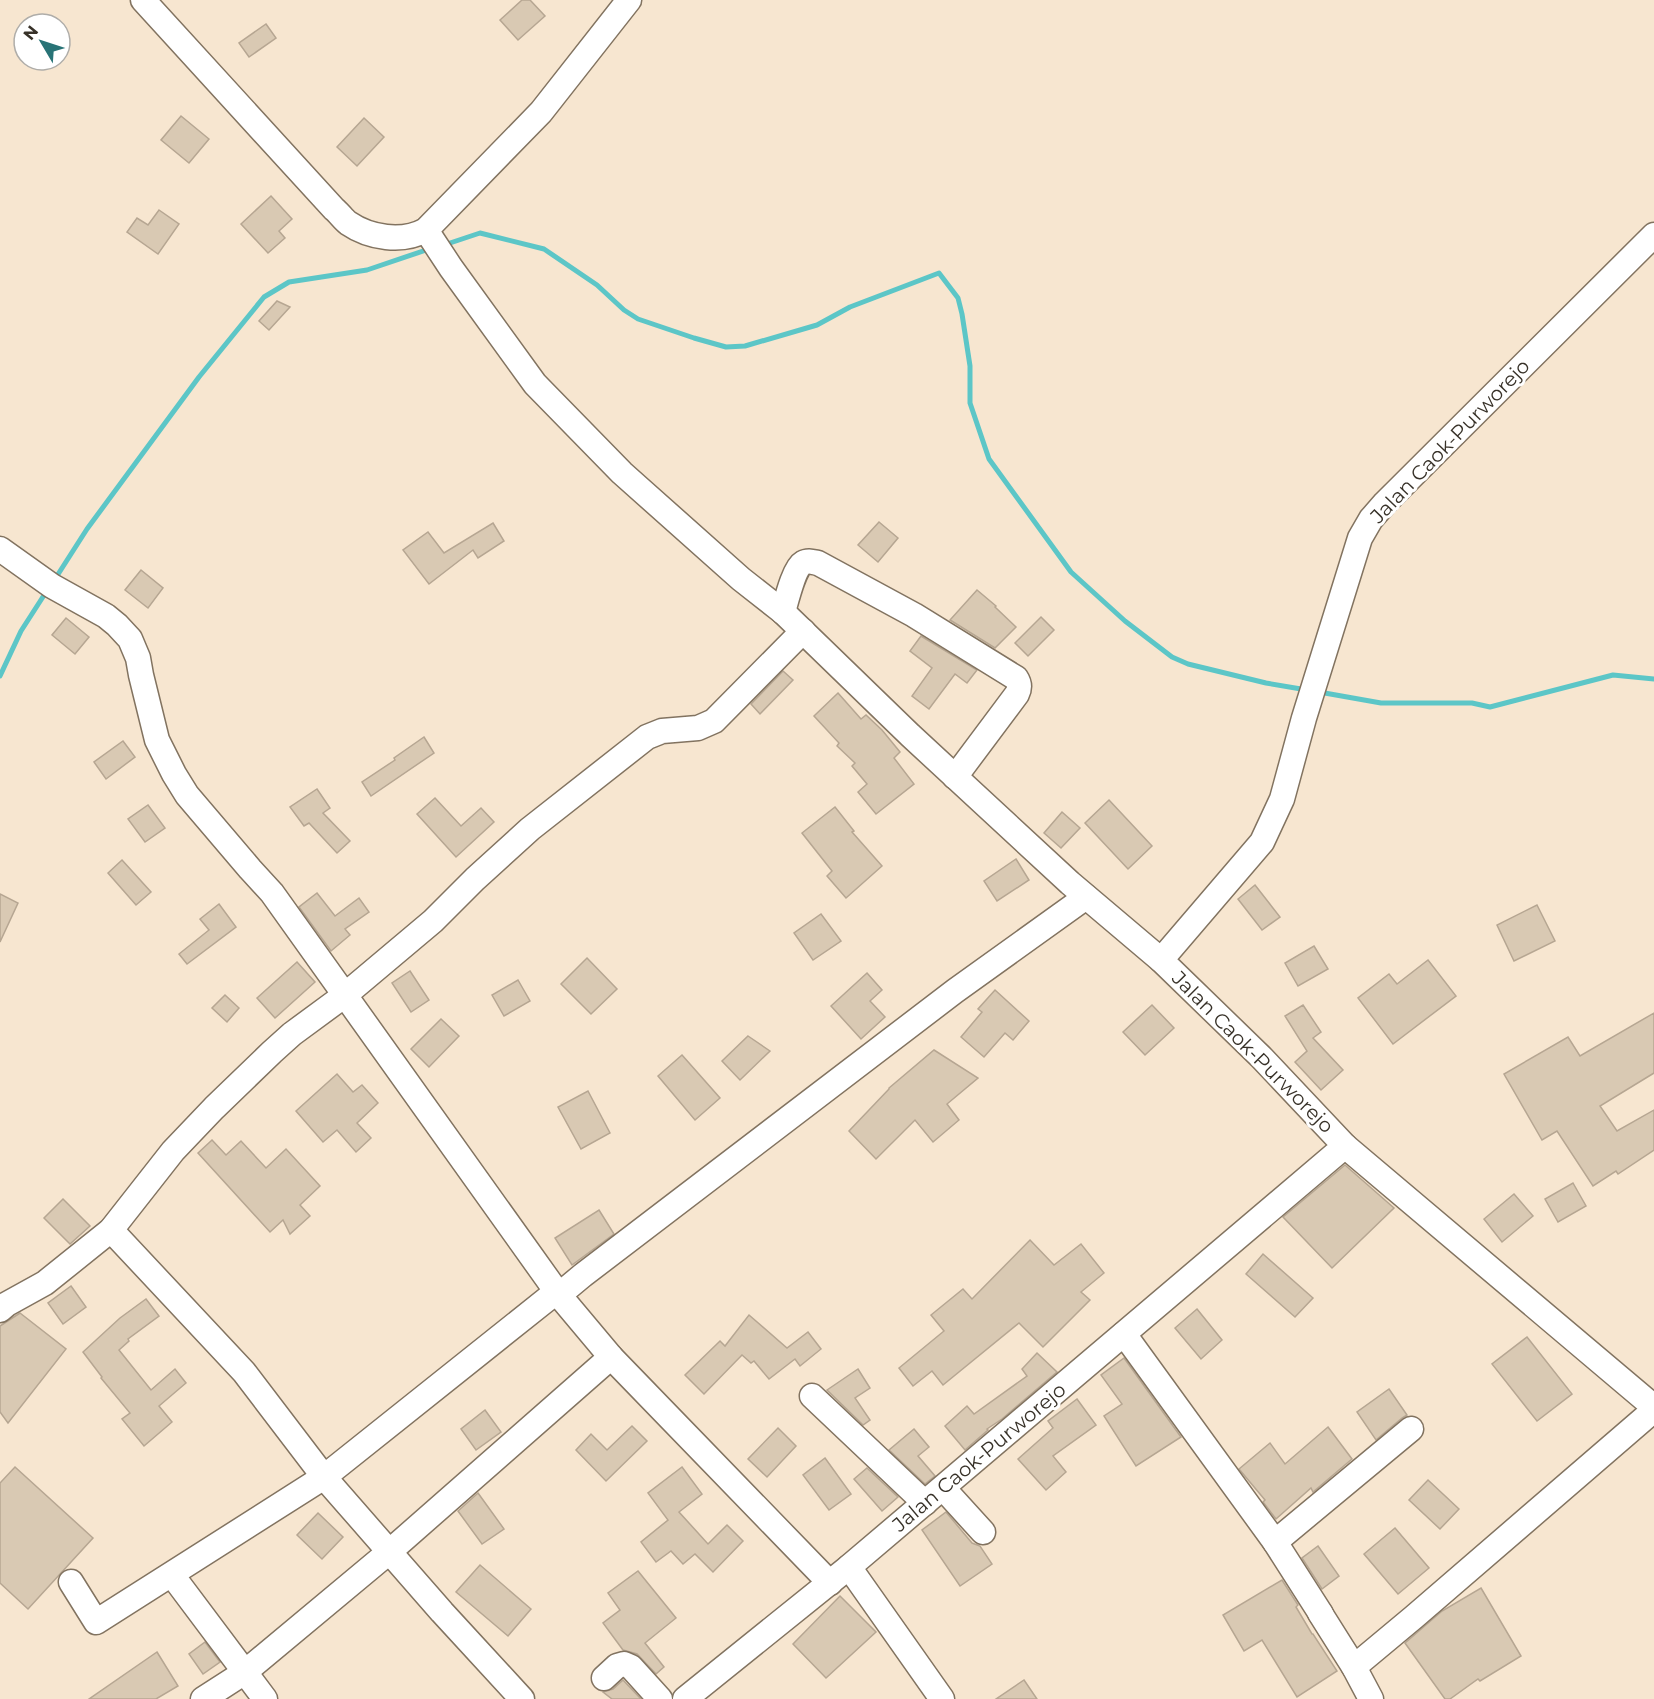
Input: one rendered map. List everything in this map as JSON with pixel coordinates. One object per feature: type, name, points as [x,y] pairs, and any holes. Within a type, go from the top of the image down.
[{"type":"street","points":[[143,0],[349,223],[381,237],[430,236]]},
{"type":"street","points":[[430,236],[541,112],[629,0]]},
{"type":"street","name":"Jalan Caok-Purworejo","points":[[685,1699],[934,1496],[1345,1146],[1261,1057],[1161,960],[1262,842],[1282,799],[1304,718],[1360,538],[1371,519],[1654,235]]},
{"type":"street","points":[[430,236],[535,384],[622,473],[741,579],[783,612],[1086,897],[1161,960]]},
{"type":"street","points":[[0,549],[52,586],[106,616],[130,639],[138,658],[157,740],[186,795],[272,893],[558,1293],[611,1357],[830,1583]]},
{"type":"street","points":[[783,612],[797,569],[807,561],[818,563],[914,615],[1016,678],[1019,682],[1017,694],[956,777]]},
{"type":"street","points":[[0,1310],[45,1283],[111,1230],[173,1151],[214,1108],[292,1034],[345,996],[433,921],[530,829],[647,737],[662,731],[698,728],[714,721],[802,631]]},
{"type":"street","points":[[71,1582],[96,1622],[324,1477],[558,1293],[955,991],[1086,897]]},
{"type":"street","points":[[1345,1146],[1654,1408],[1414,1617],[1353,1667]]},
{"type":"street","points":[[111,1230],[244,1372],[324,1477],[506,1684],[522,1699]]},
{"type":"street","points":[[1124,1334],[1275,1542],[1371,1699]]},
{"type":"street","points":[[203,1699],[245,1672],[389,1552],[611,1357]]},
{"type":"street","points":[[812,1396],[934,1496],[983,1532]]},
{"type":"street","points":[[1275,1542],[1411,1429]]},
{"type":"street","points":[[849,1567],[942,1699]]},
{"type":"street","points":[[172,1575],[265,1699]]},
{"type":"street","points":[[604,1678],[617,1666],[624,1664],[631,1667],[660,1699]]},
{"type":"building","points":[[522,0],[530,0],[545,16],[518,40],[500,20]]},
{"type":"building","points":[[266,24],[276,38],[249,57],[239,43]]},
{"type":"building","points":[[181,116],[209,139],[189,163],[161,140]]},
{"type":"building","points":[[364,118],[384,137],[357,166],[337,147]]},
{"type":"building","points":[[271,196],[292,219],[279,231],[285,238],[268,253],[241,224]]},
{"type":"building","points":[[159,210],[179,224],[158,254],[127,232],[137,218],[148,225]]},
{"type":"building","points":[[277,301],[290,307],[269,330],[259,321]]},
{"type":"building","points":[[879,522],[898,538],[878,562],[858,545]]},
{"type":"building","points":[[493,523],[504,541],[478,558],[473,550],[429,584],[403,550],[428,532],[444,553]]},
{"type":"building","points":[[141,570],[163,588],[148,608],[125,590]]},
{"type":"building","points":[[977,590],[1016,627],[995,648],[950,620]]},
{"type":"building","points":[[1041,617],[1054,630],[1028,656],[1015,643]]},
{"type":"building","points":[[66,618],[89,637],[75,654],[52,635]]},
{"type":"building","points":[[921,636],[977,670],[967,683],[955,674],[929,709],[912,696],[932,668],[910,651]]},
{"type":"building","points":[[783,671],[793,680],[760,714],[751,704]]},
{"type":"building","points":[[838,693],[861,719],[866,715],[882,730],[900,752],[894,758],[914,784],[876,814],[858,792],[867,784],[852,766],[855,763],[837,746],[839,743],[814,716]]},
{"type":"building","points":[[424,737],[434,753],[371,796],[362,782]]},
{"type":"building","points":[[123,741],[135,757],[106,779],[94,762]]},
{"type":"building","points":[[317,789],[330,808],[323,813],[350,841],[337,853],[309,823],[304,826],[290,807]]},
{"type":"building","points":[[435,798],[461,826],[481,808],[494,822],[456,857],[417,814]]},
{"type":"building","points":[[1109,800],[1152,846],[1128,869],[1085,823]]},
{"type":"building","points":[[148,805],[165,828],[145,842],[128,819]]},
{"type":"building","points":[[835,807],[854,831],[852,832],[882,866],[846,898],[827,876],[832,871],[802,833]]},
{"type":"building","points":[[1062,812],[1080,828],[1061,848],[1044,833]]},
{"type":"building","points":[[1016,859],[1029,880],[997,901],[984,881]]},
{"type":"building","points":[[122,860],[151,892],[136,905],[108,873]]},
{"type":"building","points":[[1255,885],[1280,917],[1262,930],[1238,899]]},
{"type":"building","points":[[317,893],[335,916],[359,898],[369,912],[345,929],[350,935],[331,951],[299,907]]},
{"type":"building","points":[[0,894],[18,903],[0,942]]},
{"type":"building","points":[[219,904],[236,927],[187,964],[179,954],[209,930],[200,919]]},
{"type":"building","points":[[1537,905],[1555,941],[1514,961],[1497,925]]},
{"type":"building","points":[[821,914],[841,941],[813,960],[794,933]]},
{"type":"building","points":[[1314,946],[1328,969],[1298,986],[1285,963]]},
{"type":"building","points":[[587,958],[617,989],[591,1014],[561,984]]},
{"type":"building","points":[[1428,960],[1456,996],[1393,1044],[1358,998],[1389,974],[1397,984]]},
{"type":"building","points":[[297,962],[315,982],[275,1018],[257,998]]},
{"type":"building","points":[[410,971],[429,1000],[411,1012],[392,983]]},
{"type":"building","points":[[867,973],[882,990],[870,1001],[885,1017],[861,1039],[831,1006]]},
{"type":"building","points":[[518,980],[530,1001],[504,1016],[492,995]]},
{"type":"building","points":[[995,990],[1029,1021],[1013,1040],[1005,1033],[984,1057],[961,1037],[982,1012],[978,1009]]},
{"type":"building","points":[[225,995],[239,1008],[227,1022],[212,1008]]},
{"type":"building","points":[[1152,1005],[1174,1028],[1145,1055],[1123,1032]]},
{"type":"building","points":[[1303,1005],[1321,1032],[1313,1038],[1343,1070],[1321,1090],[1295,1062],[1307,1051],[1285,1016]]},
{"type":"building","points":[[1654,1013],[1654,1073],[1600,1106],[1617,1131],[1654,1110],[1654,1150],[1618,1174],[1616,1171],[1593,1186],[1557,1131],[1542,1140],[1504,1074],[1568,1037],[1580,1056]]},
{"type":"building","points":[[441,1019],[459,1036],[429,1067],[411,1049]]},
{"type":"building","points":[[748,1036],[770,1051],[740,1080],[722,1061]]},
{"type":"building","points":[[934,1050],[978,1078],[947,1104],[959,1120],[933,1142],[915,1120],[876,1159],[849,1131],[889,1088]]},
{"type":"building","points":[[682,1055],[720,1098],[695,1120],[658,1076]]},
{"type":"building","points":[[337,1074],[353,1092],[362,1085],[378,1103],[357,1123],[371,1138],[356,1152],[337,1130],[323,1142],[296,1111]]},
{"type":"building","points":[[588,1091],[610,1133],[581,1149],[558,1107]]},
{"type":"building","points":[[212,1140],[226,1155],[241,1141],[266,1168],[286,1149],[320,1186],[300,1205],[310,1216],[290,1234],[283,1220],[270,1232],[198,1153]]},
{"type":"building","points":[[1345,1165],[1394,1208],[1332,1268],[1283,1217]]},
{"type":"building","points":[[1573,1183],[1586,1206],[1558,1222],[1545,1199]]},
{"type":"building","points":[[1514,1194],[1533,1216],[1502,1242],[1484,1219]]},
{"type":"building","points":[[63,1199],[90,1226],[70,1244],[44,1218]]},
{"type":"building","points":[[599,1210],[614,1234],[572,1265],[555,1238]]},
{"type":"building","points":[[1030,1240],[1054,1265],[1081,1244],[1104,1273],[1081,1292],[1090,1300],[1043,1347],[1019,1323],[943,1385],[932,1371],[913,1386],[899,1368],[944,1331],[931,1315],[963,1289],[972,1299]]},
{"type":"building","points":[[1263,1254],[1313,1298],[1295,1317],[1246,1274]]},
{"type":"building","points":[[71,1286],[86,1307],[63,1324],[48,1303]]},
{"type":"building","points":[[146,1299],[159,1316],[128,1339],[129,1341],[119,1350],[151,1390],[175,1369],[186,1383],[159,1406],[172,1422],[144,1446],[122,1419],[130,1413],[83,1352],[120,1318]]},
{"type":"building","points":[[1197,1309],[1222,1340],[1201,1359],[1175,1328]]},
{"type":"building","points":[[20,1313],[66,1349],[8,1423],[0,1412],[0,1326]]},
{"type":"building","points":[[749,1315],[787,1348],[808,1332],[821,1349],[800,1366],[795,1359],[769,1379],[754,1361],[751,1363],[742,1355],[704,1394],[685,1375],[720,1341],[725,1346]]},
{"type":"building","points":[[1527,1337],[1572,1394],[1537,1421],[1492,1364]]},
{"type":"building","points":[[1037,1353],[1057,1372],[965,1450],[945,1426],[967,1406],[974,1414],[1027,1376],[1022,1369]]},
{"type":"building","points":[[1124,1358],[1181,1437],[1136,1466],[1104,1416],[1122,1404],[1101,1375]]},
{"type":"building","points":[[858,1369],[870,1388],[855,1398],[870,1420],[863,1425],[827,1390]]},
{"type":"building","points":[[1389,1389],[1407,1415],[1376,1440],[1357,1412]]},
{"type":"building","points":[[1077,1399],[1096,1425],[1053,1456],[1066,1472],[1046,1490],[1018,1459],[1053,1428],[1048,1421]]},
{"type":"building","points":[[485,1410],[501,1432],[476,1450],[461,1429]]},
{"type":"building","points":[[632,1426],[647,1441],[606,1481],[576,1450],[591,1434],[607,1450]]},
{"type":"building","points":[[1328,1427],[1352,1459],[1313,1492],[1311,1488],[1276,1519],[1263,1502],[1265,1500],[1239,1469],[1270,1443],[1285,1464]]},
{"type":"building","points":[[778,1428],[796,1446],[767,1477],[748,1459]]},
{"type":"building","points":[[914,1429],[929,1447],[918,1456],[935,1476],[925,1484],[889,1450]]},
{"type":"building","points":[[825,1458],[851,1494],[829,1510],[803,1475]]},
{"type":"building","points":[[15,1467],[93,1538],[28,1609],[0,1583],[0,1483]]},
{"type":"building","points":[[682,1467],[702,1494],[679,1512],[708,1544],[727,1525],[743,1541],[713,1572],[695,1554],[683,1564],[671,1551],[656,1562],[641,1542],[668,1520],[648,1493]]},
{"type":"building","points":[[867,1468],[898,1497],[882,1511],[854,1479]]},
{"type":"building","points":[[1428,1480],[1459,1509],[1440,1529],[1409,1500]]},
{"type":"building","points":[[478,1493],[504,1529],[482,1544],[458,1511]]},
{"type":"building","points":[[946,1512],[972,1543],[980,1546],[992,1564],[960,1586],[922,1530]]},
{"type":"building","points":[[318,1513],[343,1537],[322,1559],[297,1535]]},
{"type":"building","points":[[1395,1528],[1429,1568],[1398,1594],[1364,1554]]},
{"type":"building","points":[[1318,1546],[1339,1576],[1322,1589],[1302,1558]]},
{"type":"building","points":[[480,1565],[531,1609],[508,1636],[456,1592]]},
{"type":"building","points":[[638,1571],[676,1618],[645,1643],[664,1667],[656,1674],[637,1654],[623,1650],[603,1623],[620,1610],[608,1593]]},
{"type":"building","points":[[1282,1580],[1298,1605],[1296,1607],[1312,1634],[1337,1671],[1297,1697],[1262,1640],[1244,1651],[1223,1615]]},
{"type":"building","points":[[1481,1588],[1521,1656],[1480,1681],[1478,1679],[1450,1699],[1445,1699],[1405,1643],[1442,1611]]},
{"type":"building","points":[[840,1596],[876,1632],[826,1678],[793,1644]]},
{"type":"building","points":[[205,1642],[220,1662],[203,1674],[189,1654]]},
{"type":"building","points":[[157,1652],[178,1686],[156,1699],[89,1699]]},
{"type":"building","points":[[623,1680],[641,1699],[612,1699],[603,1692],[613,1689]]},
{"type":"building","points":[[1024,1680],[1037,1699],[996,1699]]},
{"type":"waterway","points":[[444,245],[480,233],[544,249],[597,285],[624,310],[638,319],[726,347],[745,346],[817,325],[850,307],[939,273],[958,298],[970,366],[970,403],[989,459],[1071,572],[1125,621],[1172,657],[1188,664],[1266,683],[1307,690]]},
{"type":"waterway","points":[[55,579],[87,529],[199,377],[264,297],[289,282],[367,270],[432,248]]},
{"type":"waterway","points":[[0,676],[21,631],[48,589]]},
{"type":"waterway","points":[[1319,692],[1381,703],[1472,703],[1490,707],[1613,675],[1654,679]]}]
